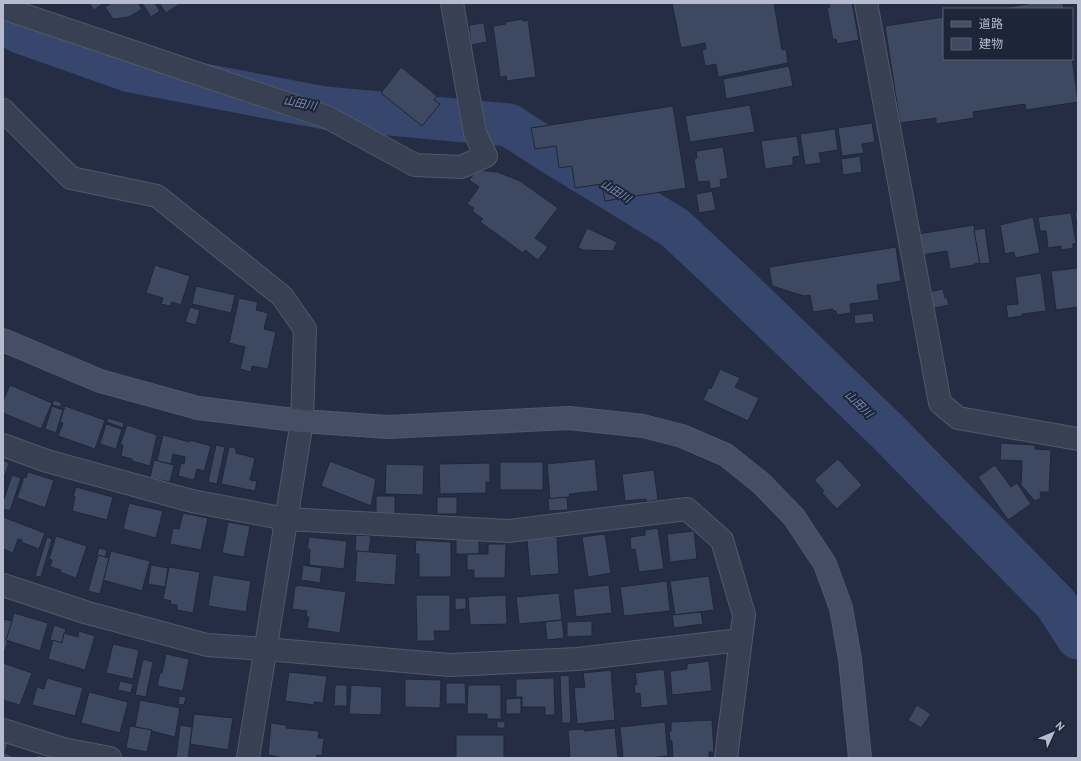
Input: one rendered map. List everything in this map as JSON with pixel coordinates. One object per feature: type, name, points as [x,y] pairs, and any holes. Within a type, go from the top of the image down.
[{"type":"street","points":[[4,6],[327,117],[415,165],[461,167],[486,156],[475,133],[452,3]]},
{"type":"street","points":[[866,3],[940,402],[958,418],[1078,439]]},
{"type":"street","points":[[3,110],[71,178],[157,196],[282,296],[305,329],[302,421],[248,758]]},
{"type":"street","points":[[3,340],[100,381],[198,408],[302,421],[388,427],[569,418],[643,426],[682,436],[726,455],[762,484],[794,517],[825,564],[841,608],[850,659],[860,758]]},
{"type":"street","points":[[3,445],[47,461],[192,501],[286,519],[508,531],[687,509],[722,540],[744,615],[726,758]]},
{"type":"street","points":[[3,584],[88,614],[207,645],[450,666],[577,659],[740,640]]},
{"type":"street","points":[[3,730],[64,750],[110,758]]},
{"type":"building","points":[[89,3],[104,3],[94,10]]},
{"type":"building","points":[[112,3],[138,3],[142,9],[129,17],[113,19],[105,7]]},
{"type":"building","points":[[142,3],[155,3],[160,11],[151,17]]},
{"type":"building","points":[[159,3],[181,3],[166,13]]},
{"type":"building","points":[[672,3],[774,3],[782,50],[786,49],[788,63],[718,77],[716,64],[705,66],[702,50],[706,49],[705,43],[681,48]]},
{"type":"building","points":[[829,3],[852,3],[859,40],[837,44],[836,39],[833,40],[827,8],[830,7]]},
{"type":"building","points":[[1034,3],[1063,3],[1064,8],[1002,8]]},
{"type":"building","points":[[943,17],[943,60],[1072,60],[1078,102],[1026,110],[1025,104],[973,112],[974,118],[936,124],[936,118],[900,123],[885,26]]},
{"type":"building","points":[[523,19],[523,21],[528,20],[536,77],[507,81],[506,76],[500,77],[493,26]]},
{"type":"building","points":[[484,23],[487,42],[471,45],[469,25]]},
{"type":"building","points":[[789,66],[793,86],[726,99],[723,79]]},
{"type":"building","points":[[401,67],[437,96],[434,100],[440,104],[422,126],[381,93]]},
{"type":"building","points":[[750,105],[755,132],[690,142],[685,116]]},
{"type":"building","points":[[673,106],[686,188],[605,201],[602,184],[575,188],[572,166],[559,168],[556,146],[535,149],[531,128]]},
{"type":"building","points":[[872,123],[875,142],[862,144],[864,153],[842,156],[838,128]]},
{"type":"building","points":[[835,129],[838,150],[819,153],[821,163],[805,165],[800,134]]},
{"type":"building","points":[[797,136],[800,156],[793,157],[793,165],[765,169],[761,141]]},
{"type":"building","points":[[723,147],[728,178],[720,180],[721,187],[710,189],[709,181],[698,182],[694,159],[697,158],[696,151]]},
{"type":"building","points":[[860,156],[862,172],[843,175],[841,159]]},
{"type":"building","points":[[477,170],[498,172],[520,181],[558,208],[535,238],[548,247],[538,260],[525,250],[523,253],[480,222],[483,219],[472,211],[474,208],[467,204],[479,187],[469,180]]},
{"type":"building","points":[[712,191],[716,210],[699,213],[696,194]]},
{"type":"building","points":[[1075,212],[1078,212],[1078,230]]},
{"type":"building","points":[[1071,213],[1076,243],[1073,244],[1073,248],[1061,250],[1061,246],[1048,248],[1046,231],[1040,231],[1038,217]]},
{"type":"building","points":[[1033,217],[1040,253],[1015,258],[1014,252],[1005,254],[1000,225]]},
{"type":"building","points":[[974,225],[980,263],[950,269],[947,251],[922,255],[918,234]]},
{"type":"building","points":[[587,228],[617,242],[613,251],[583,250],[578,248]]},
{"type":"building","points":[[985,228],[990,263],[980,264],[974,230]]},
{"type":"building","points":[[896,247],[901,281],[877,285],[879,300],[850,304],[851,313],[837,315],[836,311],[833,311],[833,309],[813,312],[810,295],[804,296],[772,286],[769,267]]},
{"type":"building","points":[[155,265],[190,276],[181,305],[172,302],[170,306],[161,304],[163,298],[146,293]]},
{"type":"building","points":[[1078,268],[1078,307],[1056,310],[1051,271]]},
{"type":"building","points":[[1041,273],[1046,311],[1022,314],[1022,316],[1008,318],[1006,305],[1018,304],[1015,277]]},
{"type":"building","points":[[196,286],[235,295],[231,313],[192,304]]},
{"type":"building","points":[[943,289],[945,298],[947,298],[949,305],[930,309],[929,292]]},
{"type":"building","points":[[239,298],[258,302],[256,310],[268,313],[264,329],[276,332],[268,369],[252,366],[251,372],[240,369],[245,347],[229,343]]},
{"type":"building","points":[[190,307],[200,310],[196,325],[185,322]]},
{"type":"building","points":[[873,313],[874,322],[855,324],[854,315]]},
{"type":"building","points":[[720,369],[740,378],[735,387],[759,398],[748,421],[703,400],[709,387],[711,389]]},
{"type":"building","points":[[10,385],[52,403],[41,429],[3,413],[3,401]]},
{"type":"building","points":[[54,400],[62,403],[60,407],[52,405]]},
{"type":"building","points":[[52,406],[63,410],[56,433],[45,429]]},
{"type":"building","points":[[65,406],[105,420],[95,449],[58,436],[63,423],[60,422]]},
{"type":"building","points":[[108,418],[124,423],[123,428],[107,422]]},
{"type":"building","points":[[106,424],[122,429],[116,449],[100,444]]},
{"type":"building","points":[[127,425],[157,435],[150,466],[121,456],[123,445],[120,445]]},
{"type":"building","points":[[163,435],[211,446],[204,471],[197,469],[194,480],[178,476],[181,463],[184,464],[185,457],[173,454],[171,464],[157,461]]},
{"type":"building","points":[[1001,443],[1035,445],[1035,449],[1051,450],[1049,492],[1040,492],[1041,498],[1035,501],[1021,485],[1022,461],[1000,460]]},
{"type":"building","points":[[216,445],[225,447],[217,484],[208,482]]},
{"type":"building","points":[[229,447],[236,448],[236,453],[255,458],[250,480],[257,481],[255,491],[221,484]]},
{"type":"building","points":[[595,459],[598,491],[569,494],[570,497],[550,499],[547,464]]},
{"type":"building","points":[[838,459],[862,485],[837,509],[822,493],[824,491],[814,480]]},
{"type":"building","points":[[3,460],[9,463],[3,481]]},
{"type":"building","points":[[154,460],[174,465],[170,482],[150,478]]},
{"type":"building","points":[[330,461],[376,479],[371,506],[321,486]]},
{"type":"building","points":[[500,462],[543,462],[543,490],[500,490]]},
{"type":"building","points":[[490,463],[490,482],[486,482],[486,493],[440,494],[439,464]]},
{"type":"building","points":[[386,464],[424,465],[423,495],[385,494]]},
{"type":"building","points":[[995,465],[1011,487],[1017,483],[1031,504],[1008,520],[978,477]]},
{"type":"building","points":[[654,470],[658,500],[646,502],[646,499],[625,501],[622,474]]},
{"type":"building","points":[[28,472],[54,480],[45,508],[17,498],[24,477],[26,478]]},
{"type":"building","points":[[12,475],[21,478],[10,511],[3,509],[3,502]]},
{"type":"building","points":[[76,487],[113,497],[107,520],[72,511],[75,497],[73,496]]},
{"type":"building","points":[[376,496],[395,496],[395,514],[376,513]]},
{"type":"building","points":[[437,497],[457,497],[457,514],[437,514]]},
{"type":"building","points":[[567,497],[568,510],[549,511],[548,499]]},
{"type":"building","points":[[129,503],[163,511],[156,538],[123,529]]},
{"type":"building","points":[[183,513],[208,518],[201,550],[170,544],[173,528],[179,529]]},
{"type":"building","points":[[3,517],[45,533],[39,549],[21,542],[22,540],[18,539],[13,553],[3,549]]},
{"type":"building","points":[[228,522],[250,526],[244,557],[222,553]]},
{"type":"building","points":[[658,528],[664,569],[639,572],[635,549],[631,550],[630,537],[645,535],[645,530]]},
{"type":"building","points":[[694,531],[697,559],[670,562],[667,534]]},
{"type":"building","points":[[605,534],[611,573],[588,577],[582,537]]},
{"type":"building","points":[[356,535],[371,536],[369,552],[355,551]]},
{"type":"building","points":[[56,536],[87,546],[76,578],[60,572],[61,570],[50,567],[52,560],[49,559]]},
{"type":"building","points":[[47,537],[52,539],[41,577],[35,576]]},
{"type":"building","points":[[309,537],[347,541],[344,569],[309,565],[310,549],[307,549]]},
{"type":"building","points":[[557,537],[559,574],[530,576],[527,539]]},
{"type":"building","points":[[456,539],[479,540],[479,554],[456,554]]},
{"type":"building","points":[[416,540],[451,542],[451,577],[419,577],[419,554],[415,554]]},
{"type":"building","points":[[488,544],[506,544],[505,578],[474,578],[474,570],[467,570],[467,554],[488,554]]},
{"type":"building","points":[[99,548],[107,550],[105,558],[97,555]]},
{"type":"building","points":[[111,551],[150,561],[142,591],[103,580]]},
{"type":"building","points":[[357,551],[397,554],[395,585],[355,582]]},
{"type":"building","points":[[98,555],[109,558],[100,594],[88,591]]},
{"type":"building","points":[[151,565],[168,568],[165,587],[148,584]]},
{"type":"building","points":[[303,565],[322,568],[320,583],[301,580]]},
{"type":"building","points":[[169,567],[200,572],[193,613],[177,610],[177,605],[170,604],[171,601],[163,599]]},
{"type":"building","points":[[213,575],[251,581],[246,612],[208,606]]},
{"type":"building","points":[[709,576],[714,610],[675,615],[670,581]]},
{"type":"building","points":[[667,581],[670,611],[624,616],[620,587]]},
{"type":"building","points":[[298,585],[346,592],[340,633],[307,628],[309,617],[306,617],[307,611],[292,609],[295,586]]},
{"type":"building","points":[[609,585],[612,613],[576,617],[573,589]]},
{"type":"building","points":[[559,593],[562,620],[519,624],[516,597]]},
{"type":"building","points":[[416,595],[450,595],[450,631],[434,631],[435,641],[417,641]]},
{"type":"building","points":[[506,595],[507,624],[470,625],[468,597]]},
{"type":"building","points":[[455,598],[466,598],[466,609],[455,610]]},
{"type":"building","points":[[701,612],[703,624],[674,628],[672,615]]},
{"type":"building","points":[[14,613],[48,623],[40,651],[6,640]]},
{"type":"building","points":[[3,619],[12,621],[3,656]]},
{"type":"building","points":[[562,620],[564,638],[547,640],[545,622]]},
{"type":"building","points":[[592,621],[592,636],[567,637],[567,622]]},
{"type":"building","points":[[54,625],[66,629],[62,643],[50,640]]},
{"type":"building","points":[[79,631],[95,636],[85,670],[48,659],[53,640],[62,643],[64,633],[78,637]]},
{"type":"building","points":[[113,644],[139,650],[133,679],[106,673]]},
{"type":"building","points":[[166,654],[189,659],[183,691],[157,686],[160,673],[162,673]]},
{"type":"building","points":[[143,659],[153,662],[146,697],[135,695]]},
{"type":"building","points":[[709,661],[712,691],[672,695],[670,671],[687,669],[687,664]]},
{"type":"building","points":[[3,663],[32,673],[20,705],[3,700]]},
{"type":"building","points":[[664,669],[668,705],[641,708],[640,693],[635,694],[634,684],[637,685],[635,673]]},
{"type":"building","points":[[611,670],[615,720],[577,724],[574,688],[585,687],[583,673]]},
{"type":"building","points":[[289,672],[327,676],[323,703],[314,702],[314,705],[285,701]]},
{"type":"building","points":[[569,675],[571,723],[562,723],[560,676]]},
{"type":"building","points":[[47,678],[83,688],[75,716],[32,705],[37,687],[44,689]]},
{"type":"building","points":[[554,678],[555,715],[545,715],[545,707],[522,707],[522,697],[516,697],[516,679]]},
{"type":"building","points":[[405,679],[441,680],[440,708],[405,707]]},
{"type":"building","points":[[120,681],[133,684],[131,693],[118,690]]},
{"type":"building","points":[[446,683],[465,683],[466,704],[446,704]]},
{"type":"building","points":[[335,685],[347,685],[347,706],[334,706]]},
{"type":"building","points":[[351,685],[382,687],[381,715],[349,714]]},
{"type":"building","points":[[468,685],[501,685],[501,719],[487,719],[487,714],[467,714]]},
{"type":"building","points":[[89,692],[128,702],[120,733],[81,723]]},
{"type":"building","points":[[179,696],[186,697],[184,705],[178,704]]},
{"type":"building","points":[[521,698],[521,714],[506,714],[506,699]]},
{"type":"building","points":[[140,700],[180,708],[175,737],[135,727]]},
{"type":"building","points":[[917,705],[931,714],[921,728],[908,720]]},
{"type":"building","points":[[194,714],[233,718],[228,750],[190,744]]},
{"type":"building","points":[[712,720],[714,752],[709,752],[709,758],[673,758],[672,741],[670,741],[669,731],[671,731],[671,722]]},
{"type":"building","points":[[497,721],[505,722],[505,728],[497,728]]},
{"type":"building","points":[[665,722],[668,756],[623,758],[620,727]]},
{"type":"building","points":[[271,723],[286,725],[286,728],[319,731],[318,738],[324,738],[322,756],[317,755],[317,758],[279,758],[268,755]]},
{"type":"building","points":[[180,725],[192,727],[188,758],[176,758]]},
{"type":"building","points":[[130,726],[152,730],[147,752],[126,748]]},
{"type":"building","points":[[615,728],[618,758],[570,758],[568,730],[584,729],[584,731]]},
{"type":"building","points":[[456,735],[504,735],[504,758],[456,758]]},
{"type":"building","points":[[3,741],[8,743],[5,753],[17,758],[3,758]]},
{"type":"building","points":[[37,755],[50,758],[36,758]]},
{"type":"waterway","name":"山田川","points":[[3,22],[20,32],[130,71],[325,108],[509,125],[675,228],[889,433],[1056,604],[1078,638]]}]
